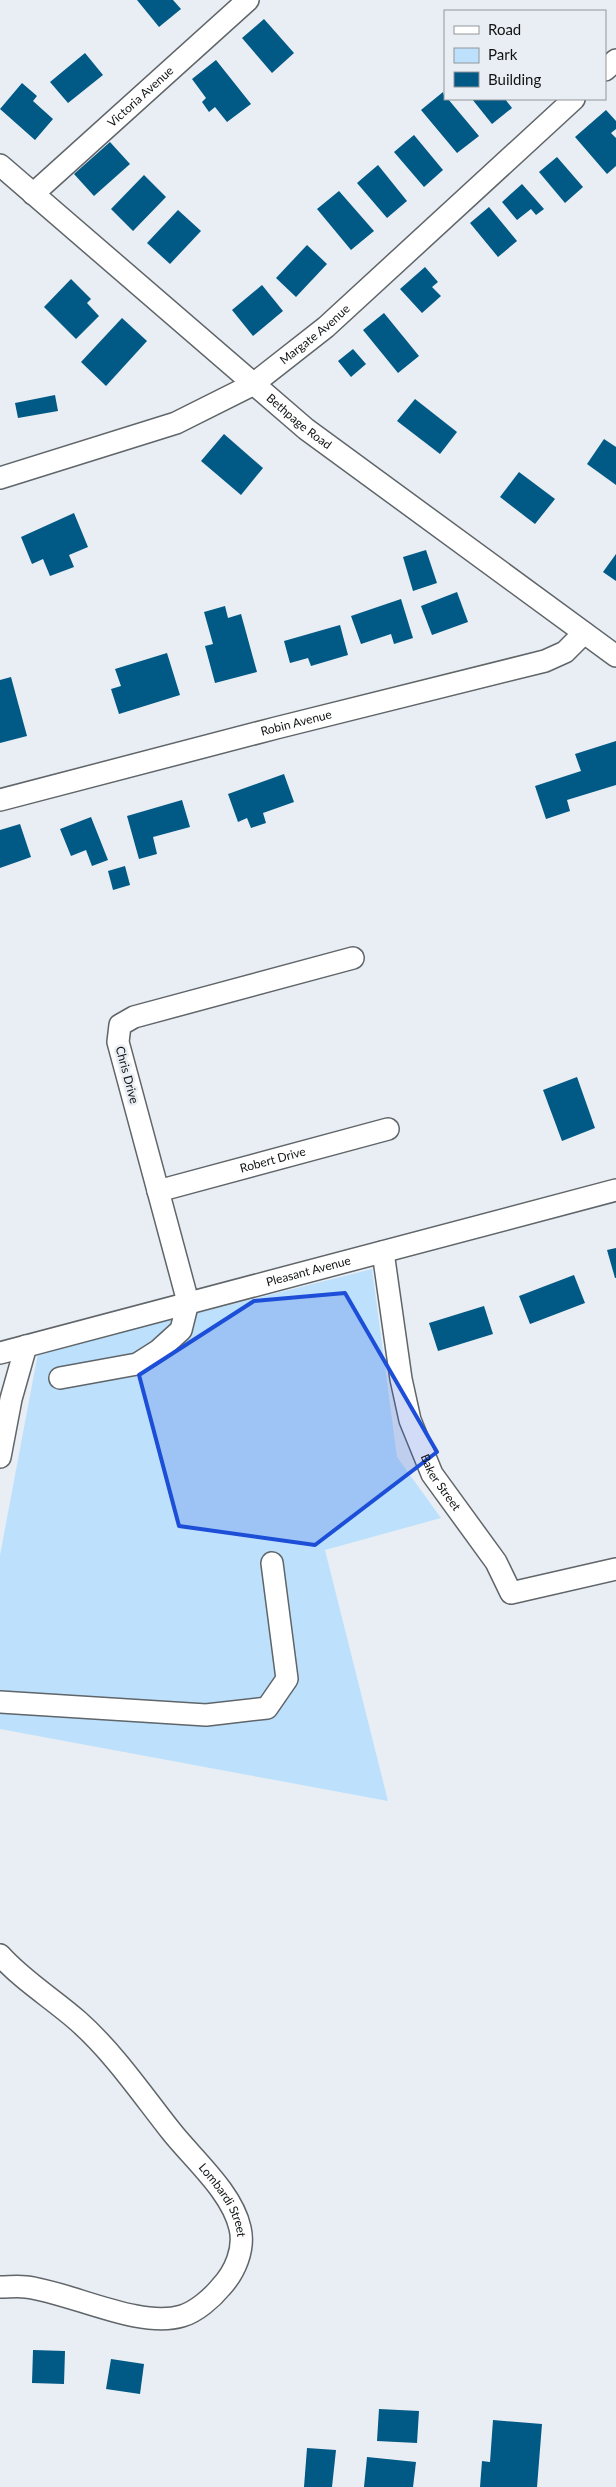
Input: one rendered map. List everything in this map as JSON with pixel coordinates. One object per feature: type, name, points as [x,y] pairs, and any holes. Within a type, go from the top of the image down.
[{"type":"street","name":"Victoria Avenue","points":[[32,194],[248,0]]},
{"type":"street","points":[[606,69],[616,60]]},
{"type":"street","name":"Margate Avenue","points":[[0,478],[176,423],[252,384],[326,328],[573,100]]},
{"type":"street","name":"Bethpage Road","points":[[0,165],[306,429],[616,656]]},
{"type":"street","name":"Robin Avenue","points":[[0,800],[276,728],[545,661],[566,652],[584,633]]},
{"type":"street","name":"Chris Drive","points":[[188,1302],[118,1042],[120,1025],[134,1017],[353,958]]},
{"type":"street","name":"Robert Drive","points":[[158,1191],[388,1129]]},
{"type":"street","name":"Pleasant Avenue","points":[[0,1353],[616,1190]]},
{"type":"street","name":"Baker Street","points":[[383,1252],[401,1379],[410,1420],[432,1474],[496,1562],[512,1594],[616,1568]]},
{"type":"street","points":[[60,1378],[137,1364],[152,1355],[181,1330],[188,1302]]},
{"type":"street","points":[[0,1457],[11,1399],[26,1346]]},
{"type":"street","points":[[0,1702],[206,1714],[267,1708],[287,1679],[272,1563]]},
{"type":"street","name":"Lombardi Street","points":[[0,1955],[79,2022],[112,2056],[218,2186],[237,2218],[241,2231],[240,2249],[236,2266],[228,2280],[218,2292],[182,2316],[166,2318],[131,2315],[27,2287],[0,2287]]},
{"type":"highlighted area","points":[[345,1293],[437,1452],[315,1545],[179,1526],[139,1375],[254,1301]]},
{"type":"green space","points":[[372,1269],[397,1457],[441,1518],[325,1550],[388,1801],[0,1729],[0,1555],[38,1353]]},
{"type":"building","points":[[137,0],[173,0],[181,9],[159,27]]},
{"type":"building","points":[[264,19],[294,53],[272,73],[242,38]]},
{"type":"building","points":[[85,53],[103,75],[68,103],[50,82]]},
{"type":"building","points":[[216,60],[251,104],[227,122],[215,107],[209,112],[202,102],[206,98],[192,79]]},
{"type":"building","points":[[22,83],[37,96],[33,101],[53,119],[35,140],[0,109]]},
{"type":"building","points":[[443,92],[444,100],[449,100],[479,136],[457,153],[421,110]]},
{"type":"building","points":[[473,100],[506,100],[512,108],[492,124]]},
{"type":"building","points":[[606,110],[616,121],[616,129],[611,133],[616,138],[616,166],[607,174],[575,137]]},
{"type":"building","points":[[414,135],[443,170],[424,187],[394,152]]},
{"type":"building","points":[[110,142],[130,164],[94,196],[74,174]]},
{"type":"building","points":[[557,157],[583,187],[565,203],[539,172]]},
{"type":"building","points":[[378,165],[407,201],[387,218],[357,183]]},
{"type":"building","points":[[144,175],[166,197],[133,231],[111,209]]},
{"type":"building","points":[[522,184],[544,209],[536,215],[531,209],[517,220],[502,202]]},
{"type":"building","points":[[339,191],[374,231],[351,250],[317,209]]},
{"type":"building","points":[[489,207],[517,241],[498,257],[470,223]]},
{"type":"building","points":[[178,210],[201,231],[170,264],[147,243]]},
{"type":"building","points":[[307,245],[327,264],[296,297],[276,278]]},
{"type":"building","points":[[425,267],[438,282],[432,287],[441,296],[422,313],[400,289]]},
{"type":"building","points":[[71,279],[91,299],[87,303],[99,316],[76,339],[44,307]]},
{"type":"building","points":[[262,285],[283,311],[253,336],[232,310]]},
{"type":"building","points":[[384,313],[419,356],[398,373],[363,330]]},
{"type":"building","points":[[122,318],[147,341],[106,386],[81,362]]},
{"type":"building","points":[[353,349],[366,364],[351,377],[338,361]]},
{"type":"building","points":[[55,395],[58,411],[18,418],[15,403]]},
{"type":"building","points":[[415,399],[457,432],[440,454],[397,421]]},
{"type":"building","points":[[224,434],[263,468],[241,495],[201,461]]},
{"type":"building","points":[[604,439],[616,447],[616,485],[587,464]]},
{"type":"building","points":[[519,472],[555,499],[535,524],[500,497]]},
{"type":"building","points":[[74,513],[88,547],[69,555],[74,567],[50,576],[43,559],[32,564],[21,537]]},
{"type":"building","points":[[426,550],[437,583],[413,591],[403,557]]},
{"type":"building","points":[[616,554],[616,581],[603,572]]},
{"type":"building","points":[[457,592],[468,622],[432,635],[421,606]]},
{"type":"building","points":[[401,599],[413,638],[394,644],[391,634],[361,644],[351,616]]},
{"type":"building","points":[[225,606],[228,618],[241,614],[257,672],[215,683],[205,646],[213,644],[204,612]]},
{"type":"building","points":[[340,625],[348,655],[311,666],[308,658],[290,663],[284,641]]},
{"type":"building","points":[[167,653],[180,695],[119,714],[111,689],[121,686],[115,669]]},
{"type":"building","points":[[11,677],[27,736],[0,743],[0,680]]},
{"type":"building","points":[[616,741],[616,785],[567,800],[570,811],[546,819],[535,786],[581,771],[575,754]]},
{"type":"building","points":[[284,774],[294,802],[263,813],[266,823],[251,828],[247,818],[238,822],[228,794]]},
{"type":"building","points":[[182,800],[190,827],[153,837],[157,854],[139,859],[127,816]]},
{"type":"building","points":[[91,817],[108,860],[92,866],[86,850],[71,856],[60,829]]},
{"type":"building","points":[[20,824],[31,857],[0,868],[0,830]]},
{"type":"building","points":[[125,866],[130,885],[113,890],[108,871]]},
{"type":"building","points":[[577,1077],[595,1128],[562,1141],[543,1090]]},
{"type":"building","points":[[616,1248],[616,1278],[615,1278],[607,1250]]},
{"type":"building","points":[[574,1275],[585,1303],[530,1324],[519,1296]]},
{"type":"building","points":[[484,1306],[493,1334],[438,1351],[429,1323]]},
{"type":"building","points":[[33,2350],[65,2351],[64,2384],[32,2383]]},
{"type":"building","points":[[111,2359],[144,2364],[140,2394],[106,2389]]},
{"type":"building","points":[[379,2409],[419,2411],[417,2443],[377,2441]]},
{"type":"building","points":[[493,2420],[542,2424],[537,2487],[480,2487],[482,2461],[490,2462]]},
{"type":"building","points":[[307,2448],[336,2450],[332,2487],[304,2487]]},
{"type":"building","points":[[367,2457],[416,2462],[413,2487],[364,2487]]}]
